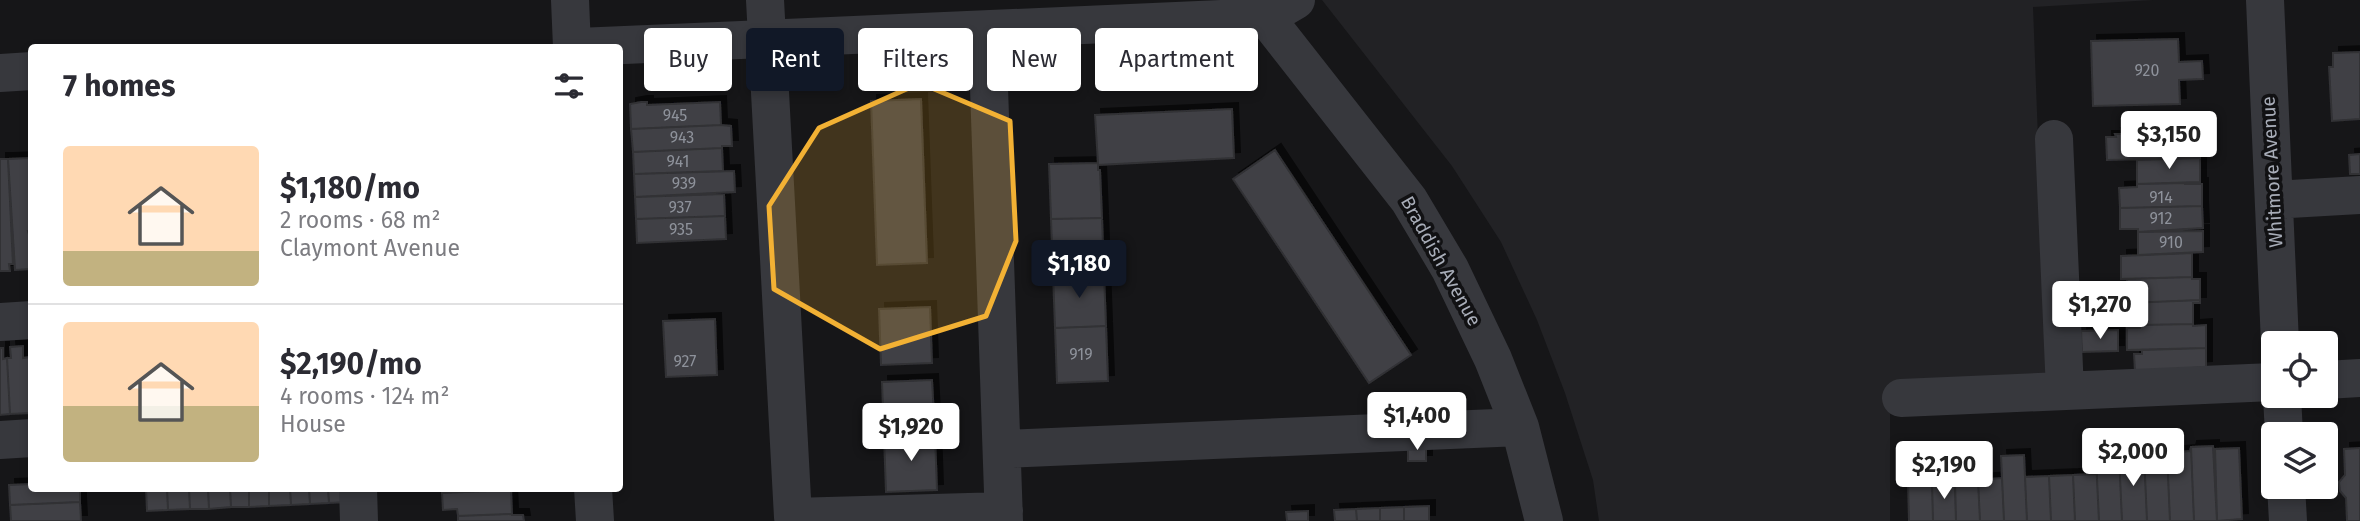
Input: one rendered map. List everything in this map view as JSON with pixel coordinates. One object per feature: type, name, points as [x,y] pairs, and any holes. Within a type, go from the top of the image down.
[{"type":"street","points":[[570,0],[572,44]]},
{"type":"street","points":[[765,0],[766,28]]},
{"type":"street","name":"Whitmore Avenue","points":[[2265,0],[2279,331]]},
{"type":"street","points":[[1011,28],[1272,6]]},
{"type":"street","name":"Braddish Avenue","points":[[1272,6],[1409,200],[1450,269],[1493,359],[1520,427],[1544,521]]},
{"type":"street","points":[[844,36],[987,30]]},
{"type":"street","points":[[623,45],[746,40]]},
{"type":"street","points":[[0,72],[28,71]]},
{"type":"street","points":[[770,91],[793,517],[1004,516],[989,91]]},
{"type":"street","points":[[2054,139],[2065,391]]},
{"type":"street","points":[[2274,200],[2360,195]]},
{"type":"street","points":[[0,321],[28,320]]},
{"type":"street","points":[[2338,379],[2360,378]]},
{"type":"street","points":[[1901,398],[2261,383]]},
{"type":"street","points":[[1002,449],[1520,427]]},
{"type":"street","points":[[0,440],[28,438]]},
{"type":"street","points":[[358,492],[359,521]]},
{"type":"street","points":[[593,492],[595,521]]},
{"type":"street","points":[[2286,499],[2287,521]]},
{"type":"highlighted area","points":[[920,83],[1010,121],[1016,241],[986,316],[880,349],[774,289],[769,206],[819,128]]},
{"type":"shaded area","points":[[1322,0],[2153,0],[2033,7],[2047,376],[1890,384],[1890,521],[1599,521],[1593,480],[1565,393],[1537,320],[1501,242],[1452,166]]},
{"type":"building","points":[[2178,39],[2179,62],[2202,61],[2203,79],[2179,80],[2180,104],[2093,106],[2091,41]]},
{"type":"building","points":[[2360,52],[2360,119],[2332,121],[2329,67],[2333,67],[2333,53]]},
{"type":"building","points":[[921,99],[927,263],[877,265],[871,101]]},
{"type":"building","points":[[647,102],[647,105],[720,102],[721,125],[631,129],[630,104]]},
{"type":"building","points":[[1232,109],[1234,158],[1098,165],[1102,218],[1051,219],[1049,164],[1098,163],[1095,115]]},
{"type":"building","points":[[731,126],[732,146],[633,152],[631,129]]},
{"type":"building","points":[[2115,134],[2199,134],[2200,158],[2107,160],[2106,137],[2116,137]]},
{"type":"building","points":[[722,148],[723,171],[634,174],[633,152]]},
{"type":"building","points":[[1275,150],[1411,355],[1369,383],[1233,179]]},
{"type":"building","points":[[2360,154],[2360,174],[2350,174],[2349,155]]},
{"type":"building","points":[[28,158],[28,269],[15,270],[8,159]]},
{"type":"building","points":[[2200,158],[2200,182],[2137,184],[2137,160]]},
{"type":"building","points":[[0,159],[8,159],[13,264],[9,264],[10,271],[0,271]]},
{"type":"building","points":[[734,171],[735,192],[635,197],[634,174]]},
{"type":"building","points":[[2137,184],[2202,184],[2202,206],[2120,208],[2119,188],[2137,187]]},
{"type":"building","points":[[724,194],[725,216],[636,219],[635,197]]},
{"type":"building","points":[[2202,206],[2203,228],[2138,232],[2138,229],[2120,229],[2120,208]]},
{"type":"building","points":[[725,216],[726,239],[637,243],[636,219]]},
{"type":"building","points":[[1102,218],[1104,273],[1053,274],[1051,219]]},
{"type":"building","points":[[2203,231],[2203,252],[2138,255],[2138,232]]},
{"type":"building","points":[[2192,253],[2192,277],[2121,279],[2121,256]]},
{"type":"building","points":[[1104,273],[1106,326],[1055,328],[1053,274]]},
{"type":"building","points":[[2127,279],[2200,279],[2200,300],[2128,303]]},
{"type":"building","points":[[2200,300],[2200,303],[2193,303],[2193,324],[2140,325],[2139,303],[2128,303]]},
{"type":"building","points":[[930,307],[932,363],[881,365],[879,309]]},
{"type":"building","points":[[715,319],[717,375],[666,377],[663,321]]},
{"type":"building","points":[[2140,325],[2206,325],[2206,348],[2127,350],[2127,328],[2140,328]]},
{"type":"building","points":[[1106,326],[1108,381],[1057,383],[1055,328]]},
{"type":"building","points":[[2118,330],[2118,351],[2082,352],[2081,331]]},
{"type":"building","points":[[23,346],[23,358],[28,357],[28,413],[10,414],[7,358],[11,358],[10,347]]},
{"type":"building","points":[[0,348],[3,348],[3,359],[7,358],[10,414],[0,415]]},
{"type":"building","points":[[2206,348],[2206,367],[2135,372],[2134,354],[2142,354],[2142,350]]},
{"type":"building","points":[[932,380],[935,435],[884,437],[882,382]]},
{"type":"building","points":[[935,435],[937,490],[886,492],[884,437]]},
{"type":"building","points":[[1408,444],[1426,444],[1426,461],[1408,461]]},
{"type":"building","points":[[2213,446],[2217,521],[2194,521],[2191,447]]},
{"type":"building","points":[[2191,447],[2194,521],[2170,521],[2167,453],[2190,451]]},
{"type":"building","points":[[2239,448],[2242,519],[2217,521],[2215,449]]},
{"type":"building","points":[[2360,448],[2360,521],[2347,521],[2346,498],[2340,491],[2339,482],[2345,475],[2344,449]]},
{"type":"building","points":[[2167,453],[2170,521],[2147,521],[2144,454]]},
{"type":"building","points":[[2144,454],[2147,521],[2122,521],[2119,455]]},
{"type":"building","points":[[2024,455],[2027,521],[2004,521],[2001,456]]},
{"type":"building","points":[[2119,455],[2122,521],[2099,521],[2096,458]]},
{"type":"building","points":[[1974,457],[1980,521],[1956,521],[1954,459]]},
{"type":"building","points":[[2096,458],[2099,521],[2075,521],[2073,475],[2095,474]]},
{"type":"building","points":[[2073,475],[2075,521],[2051,521],[2049,476]]},
{"type":"building","points":[[2049,476],[2051,521],[2027,521],[2025,477]]},
{"type":"building","points":[[2002,478],[2004,521],[1980,521],[1978,480]]},
{"type":"building","points":[[1955,481],[1956,521],[1933,521],[1932,482]]},
{"type":"building","points":[[1932,482],[1933,521],[1909,521],[1908,483]]},
{"type":"building","points":[[28,484],[28,492],[80,492],[80,502],[10,505],[9,485]]},
{"type":"building","points":[[146,492],[167,492],[168,510],[147,511]]},
{"type":"building","points":[[167,492],[189,492],[190,509],[168,510]]},
{"type":"building","points":[[189,492],[208,492],[209,509],[190,509]]},
{"type":"building","points":[[208,492],[230,492],[231,507],[209,509]]},
{"type":"building","points":[[230,492],[249,492],[249,507],[231,507]]},
{"type":"building","points":[[249,492],[269,492],[269,506],[249,507]]},
{"type":"building","points":[[269,492],[290,492],[291,505],[269,506]]},
{"type":"building","points":[[290,492],[309,492],[310,504],[291,505]]},
{"type":"building","points":[[309,492],[328,492],[329,503],[310,504]]},
{"type":"building","points":[[328,492],[348,492],[349,502],[329,503]]},
{"type":"building","points":[[511,492],[512,514],[458,516],[457,509],[443,510],[442,493]]},
{"type":"building","points":[[80,502],[81,521],[11,521],[10,505]]},
{"type":"building","points":[[1429,506],[1429,521],[1404,521],[1404,507]]},
{"type":"building","points":[[1404,507],[1404,521],[1380,521],[1380,508]]},
{"type":"building","points":[[1380,508],[1380,521],[1357,521],[1356,509]]},
{"type":"building","points":[[1356,509],[1357,521],[1335,521],[1334,510]]},
{"type":"building","points":[[1308,511],[1308,521],[1287,521],[1286,512]]},
{"type":"building","points":[[523,515],[524,521],[458,521],[458,516]]}]
